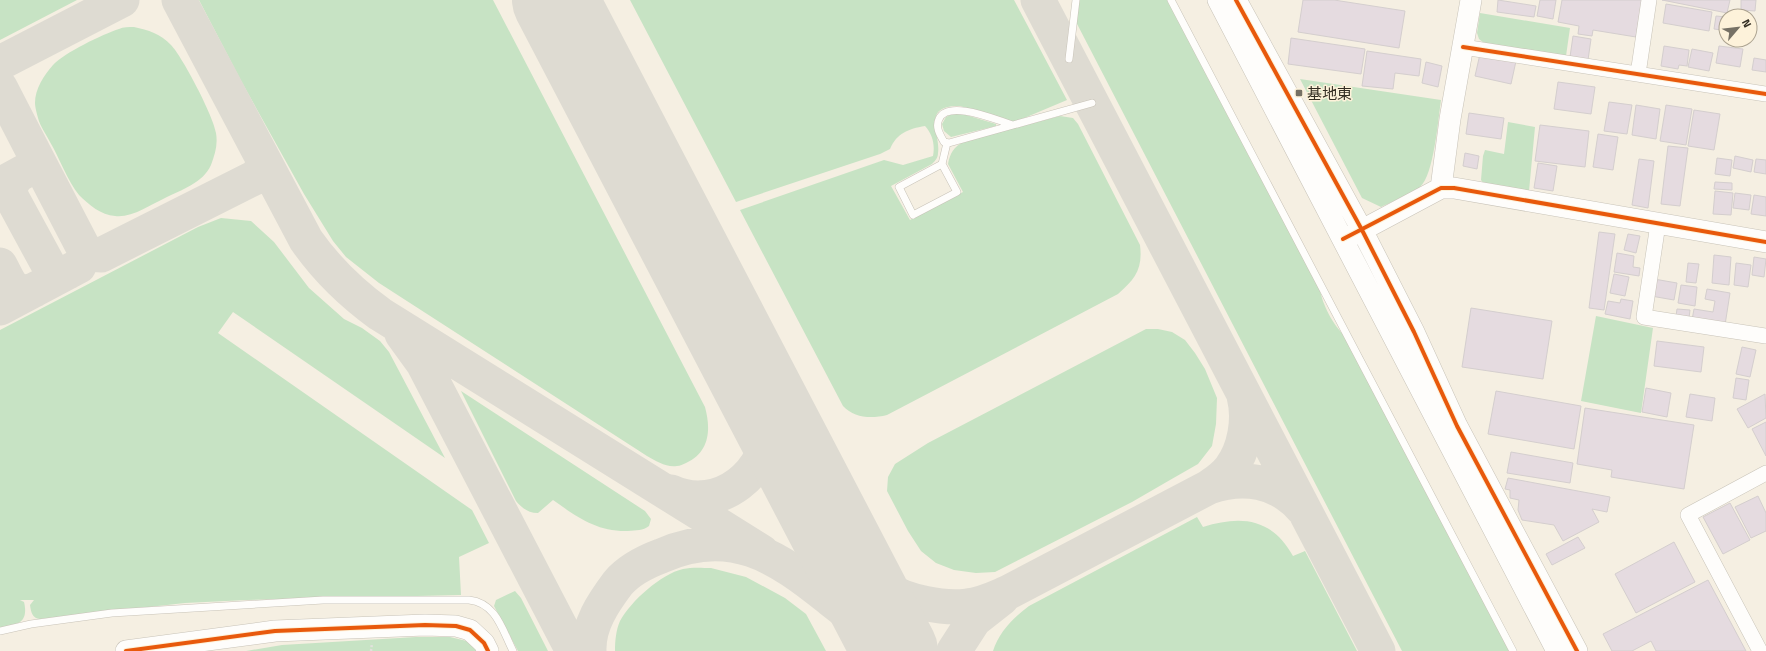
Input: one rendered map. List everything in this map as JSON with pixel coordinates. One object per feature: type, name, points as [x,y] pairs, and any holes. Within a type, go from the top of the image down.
[{"type":"street","points":[[1218,0],[1557,651]]},
{"type":"street","points":[[1236,0],[1362,230],[1414,332],[1457,426],[1577,651]]},
{"type":"street","points":[[1441,188],[1471,0]]},
{"type":"street","points":[[1638,74],[1649,0]]},
{"type":"street","points":[[1463,47],[1766,94]]},
{"type":"street","points":[[1343,239],[1441,188],[1454,188],[1766,242]]},
{"type":"street","points":[[1658,224],[1644,317],[1766,336]]},
{"type":"street","points":[[1760,651],[1688,515],[1766,473]]},
{"type":"street","points":[[126,651],[275,630],[425,625],[456,626],[470,630],[484,643],[488,651]]},
{"type":"lane","points":[[1069,59],[1076,0]]},
{"type":"lane","points":[[1171,0],[1513,651]]},
{"type":"lane","points":[[947,143],[1092,103]]},
{"type":"lane","points":[[947,143],[944,142],[938,133],[937,123],[940,116],[945,112],[963,110],[1013,125]]},
{"type":"lane","points":[[942,164],[899,187],[913,214],[957,192],[942,164],[947,143]]},
{"type":"lane","points":[[0,631],[32,624],[112,613],[323,600],[469,600],[480,601],[488,606],[494,614],[513,651]]},
{"type":"green space","points":[[0,0],[77,0],[0,40]]},
{"type":"green space","points":[[199,0],[493,0],[705,407],[708,431],[707,439],[700,453],[686,463],[678,466],[665,465],[654,460],[379,283],[346,257],[333,241],[304,194],[240,79]]},
{"type":"green space","points":[[630,0],[1014,0],[1067,100],[1015,122],[960,106],[948,107],[940,110],[936,115],[935,122],[938,145],[938,155],[936,159],[932,164],[891,186],[910,220],[963,192],[948,164],[955,148],[963,142],[1060,116],[1073,118],[1078,124],[1140,245],[1140,261],[1136,273],[1118,294],[887,415],[869,417],[852,413],[843,406],[740,210],[884,160],[903,165],[933,156],[934,148],[930,133],[925,126],[908,130],[896,139],[890,149],[880,154],[736,202]]},
{"type":"green space","points":[[1078,0],[1168,0],[1320,289],[1323,301],[1329,314],[1336,326],[1345,336],[1509,651],[1402,651],[1075,20]]},
{"type":"green space","points":[[1480,13],[1570,28],[1566,56],[1484,43],[1479,39],[1477,33]]},
{"type":"green space","points":[[134,27],[159,35],[176,51],[197,87],[210,114],[217,137],[215,153],[211,165],[203,177],[184,189],[141,210],[128,215],[115,216],[105,214],[91,206],[75,190],[40,124],[35,98],[38,87],[46,73],[58,60],[84,44],[103,35],[122,28]]},
{"type":"green space","points":[[1300,79],[1441,100],[1432,159],[1425,181],[1420,187],[1417,190],[1381,207],[1362,198]]},
{"type":"green space","points":[[956,112],[996,124],[996,126],[951,137],[944,131],[942,124],[946,117]]},
{"type":"green space","points":[[1508,122],[1535,127],[1529,191],[1484,184],[1481,180],[1485,150],[1504,154]]},
{"type":"green space","points":[[221,218],[251,221],[274,242],[309,288],[344,319],[362,328],[380,341],[389,352],[445,458],[233,312],[218,333],[472,510],[489,543],[459,557],[461,595],[247,600],[185,603],[40,619],[35,617],[31,612],[30,605],[34,600],[20,600],[24,602],[25,614],[23,619],[12,626],[0,628],[0,330],[198,227]]},
{"type":"green space","points":[[1596,316],[1653,328],[1641,413],[1581,401]]},
{"type":"green space","points":[[1146,329],[1158,329],[1172,332],[1185,340],[1205,369],[1217,398],[1216,424],[1212,446],[1198,464],[1132,502],[995,572],[976,573],[954,570],[936,563],[921,551],[908,531],[887,491],[888,477],[895,464],[928,443]]},
{"type":"green space","points":[[461,391],[645,511],[651,519],[649,526],[642,530],[628,531],[607,529],[579,518],[553,500],[538,513],[528,511],[523,508],[516,501]]},
{"type":"green space","points":[[1197,517],[1203,527],[1230,521],[1254,523],[1265,527],[1275,534],[1285,543],[1293,556],[1305,551],[1357,651],[993,651],[1007,626],[1017,615],[1029,606]]},
{"type":"green space","points":[[711,568],[746,577],[785,598],[806,614],[826,651],[615,651],[616,636],[620,621],[631,605],[647,589],[665,576],[683,569]]},
{"type":"green space","points":[[515,591],[521,598],[548,651],[518,651],[494,606],[496,600]]},
{"type":"green space","points":[[416,637],[450,637],[475,643],[479,651],[246,651],[282,645]]},
{"type":"building","points":[[1303,0],[1334,0],[1405,11],[1399,48],[1298,32]]},
{"type":"building","points":[[1498,0],[1536,6],[1534,17],[1497,12]]},
{"type":"building","points":[[1540,0],[1556,0],[1553,19],[1537,16]]},
{"type":"building","points":[[1562,0],[1642,0],[1636,37],[1593,30],[1592,36],[1578,34],[1579,26],[1558,22]]},
{"type":"building","points":[[1662,0],[1730,0],[1728,8],[1718,8],[1718,11]]},
{"type":"building","points":[[1741,0],[1756,0],[1755,8],[1741,8]]},
{"type":"building","points":[[1666,4],[1712,12],[1709,31],[1663,23]]},
{"type":"building","points":[[1716,16],[1718,16],[1718,30],[1714,29]]},
{"type":"building","points":[[1573,36],[1591,39],[1588,60],[1570,57]]},
{"type":"building","points":[[1291,38],[1365,49],[1361,74],[1288,64]]},
{"type":"building","points":[[1664,46],[1689,50],[1687,66],[1679,65],[1678,69],[1661,66]]},
{"type":"building","points":[[1719,48],[1743,49],[1740,67],[1716,63]]},
{"type":"building","points":[[1692,49],[1713,53],[1709,71],[1688,67]]},
{"type":"building","points":[[1367,51],[1421,59],[1419,76],[1395,73],[1393,89],[1362,86]]},
{"type":"building","points":[[1480,54],[1516,61],[1511,84],[1475,76]]},
{"type":"building","points":[[1754,58],[1766,60],[1766,72],[1752,70]]},
{"type":"building","points":[[1426,62],[1442,66],[1438,87],[1422,83]]},
{"type":"building","points":[[1558,82],[1595,87],[1591,114],[1554,109]]},
{"type":"building","points":[[1609,102],[1632,105],[1627,134],[1604,131]]},
{"type":"building","points":[[1636,105],[1660,109],[1656,139],[1632,135]]},
{"type":"building","points":[[1666,105],[1692,109],[1686,145],[1660,141]]},
{"type":"building","points":[[1694,110],[1720,114],[1714,150],[1688,146]]},
{"type":"building","points":[[1469,113],[1504,118],[1501,139],[1466,134]]},
{"type":"building","points":[[1540,125],[1589,131],[1585,167],[1535,161]]},
{"type":"building","points":[[1598,134],[1618,137],[1613,170],[1593,167]]},
{"type":"building","points":[[1668,146],[1688,148],[1680,206],[1661,204]]},
{"type":"building","points":[[1465,153],[1479,156],[1477,169],[1463,166]]},
{"type":"building","points":[[1735,156],[1753,160],[1751,172],[1733,168]]},
{"type":"building","points":[[1717,158],[1732,160],[1730,176],[1715,174]]},
{"type":"building","points":[[1639,159],[1654,161],[1648,208],[1632,205]]},
{"type":"building","points":[[1756,159],[1766,160],[1766,174],[1754,172]]},
{"type":"building","points":[[1538,163],[1557,166],[1553,191],[1534,188]]},
{"type":"building","points":[[1715,182],[1732,183],[1732,190],[1714,189]]},
{"type":"building","points":[[1715,191],[1733,193],[1731,215],[1713,214]]},
{"type":"building","points":[[1735,193],[1751,195],[1749,210],[1733,208]]},
{"type":"building","points":[[1754,195],[1766,197],[1766,216],[1751,214]]},
{"type":"building","points":[[1599,232],[1615,234],[1604,310],[1589,308]]},
{"type":"building","points":[[1628,234],[1640,236],[1636,253],[1624,250]]},
{"type":"building","points":[[1617,253],[1634,256],[1633,267],[1640,268],[1639,276],[1614,272]]},
{"type":"building","points":[[1714,255],[1731,257],[1729,285],[1712,283]]},
{"type":"building","points":[[1754,257],[1766,259],[1764,277],[1752,275]]},
{"type":"building","points":[[1688,263],[1699,264],[1696,283],[1686,282]]},
{"type":"building","points":[[1736,263],[1751,265],[1748,287],[1734,285]]},
{"type":"building","points":[[1614,274],[1629,277],[1625,296],[1610,293]]},
{"type":"building","points":[[1654,279],[1677,283],[1674,300],[1651,296]]},
{"type":"building","points":[[1681,285],[1697,287],[1695,306],[1678,303]]},
{"type":"building","points":[[1707,289],[1730,293],[1725,325],[1692,320],[1694,309],[1713,312],[1715,301],[1705,299]]},
{"type":"building","points":[[1621,299],[1633,301],[1630,319],[1605,314],[1608,301],[1620,303]]},
{"type":"building","points":[[1471,308],[1552,321],[1543,379],[1462,367]]},
{"type":"building","points":[[1677,309],[1690,310],[1689,318],[1676,316]]},
{"type":"building","points":[[1657,341],[1704,347],[1701,372],[1654,366]]},
{"type":"building","points":[[1742,347],[1756,350],[1750,377],[1736,374]]},
{"type":"building","points":[[1736,378],[1749,380],[1746,400],[1733,398]]},
{"type":"building","points":[[1646,388],[1671,393],[1667,417],[1642,412]]},
{"type":"building","points":[[1496,391],[1581,406],[1574,449],[1488,434]]},
{"type":"building","points":[[1690,394],[1715,398],[1712,421],[1686,417]]},
{"type":"building","points":[[1765,394],[1766,418],[1748,428],[1737,409]]},
{"type":"building","points":[[1585,408],[1694,425],[1684,489],[1611,477],[1612,470],[1577,464]]},
{"type":"building","points":[[1766,422],[1766,456],[1752,429]]},
{"type":"building","points":[[1511,452],[1573,463],[1570,483],[1507,473]]},
{"type":"building","points":[[1508,478],[1610,497],[1607,512],[1592,509],[1599,522],[1563,541],[1554,525],[1522,520],[1518,510],[1519,500],[1510,498],[1510,490],[1505,489]]},
{"type":"building","points":[[1758,496],[1766,513],[1766,531],[1751,538],[1735,507]]},
{"type":"building","points":[[1730,503],[1750,540],[1723,554],[1703,517]]},
{"type":"building","points":[[1578,537],[1585,548],[1552,565],[1546,554]]},
{"type":"building","points":[[1674,542],[1695,582],[1636,613],[1615,574]]},
{"type":"building","points":[[1708,580],[1746,651],[1656,651],[1651,641],[1632,651],[1612,651],[1603,634]]},
{"type":"taxiway","points":[[0,63],[122,0]]},
{"type":"taxiway","points":[[179,0],[306,240],[322,261],[349,289],[380,314],[762,552]]},
{"type":"taxiway","points":[[1038,0],[1378,651]]},
{"type":"taxiway","points":[[0,87],[33,151],[34,156],[33,163],[29,169],[0,185]]},
{"type":"taxiway","points":[[33,151],[84,249],[96,255],[101,255],[256,177],[261,172],[263,159]]},
{"type":"taxiway","points":[[17,176],[9,187],[12,198],[50,268],[58,273],[68,272]]},
{"type":"taxiway","points":[[0,265],[9,282],[16,289],[27,292],[34,290]]},
{"type":"taxiway","points":[[0,308],[79,266]]},
{"type":"taxiway","points":[[402,334],[423,363],[573,651]]},
{"type":"taxiway","points":[[671,492],[689,497],[707,497],[724,493],[739,484],[752,472],[761,457],[767,440],[769,421],[765,406],[755,383]]},
{"type":"taxiway","points":[[1209,487],[1228,472],[1243,444],[1246,424],[1246,405],[1244,396]]},
{"type":"taxiway","points":[[831,529],[864,569],[879,583],[895,594],[926,604],[958,607],[988,601],[1007,593],[1209,487],[1222,483],[1247,481],[1271,486],[1293,499],[1303,509]]},
{"type":"taxiway","points":[[589,651],[589,641],[594,623],[602,606],[622,578],[655,558],[686,547],[709,544],[731,545],[752,550],[771,558],[791,570],[853,617],[889,651]]},
{"type":"taxiway","points":[[954,651],[974,620],[1002,598]]},
{"type":"runway","points":[[555,0],[895,651]]},
{"type":"cycle path","points":[[1236,0],[1362,230],[1414,332],[1457,426],[1577,651]]},
{"type":"cycle path","points":[[1463,47],[1766,94]]},
{"type":"cycle path","points":[[1343,239],[1441,188],[1454,188],[1766,242]]},
{"type":"cycle path","points":[[126,651],[275,631],[425,625],[456,626],[470,630],[484,643],[488,651]]},
{"type":"place","name":"基地東","points":[[1299,93]]}]
